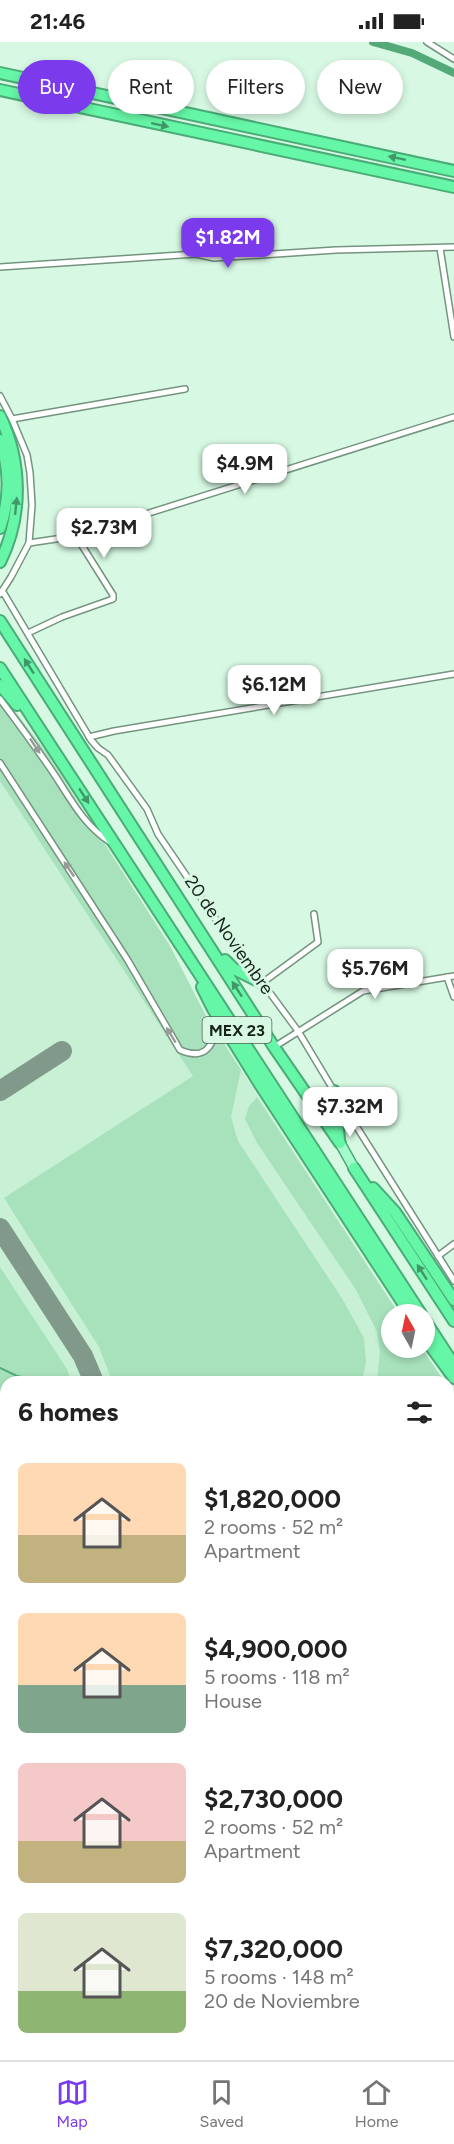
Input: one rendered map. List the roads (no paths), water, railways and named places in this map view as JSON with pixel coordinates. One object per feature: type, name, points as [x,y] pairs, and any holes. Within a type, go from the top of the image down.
[{"type":"highway","points":[[0,74],[454,171]]},
{"type":"highway","points":[[0,90],[454,187]]},
{"type":"highway","points":[[0,416],[14,453],[17,488],[14,522],[0,562]]},
{"type":"highway","points":[[0,440],[8,478],[6,504],[0,528]]},
{"type":"highway","name":"MEX 23","points":[[0,621],[274,1047],[340,1143]]},
{"type":"highway","name":"MEX 23","points":[[0,668],[415,1304]]},
{"type":"highway","points":[[1,690],[52,747]]},
{"type":"highway","points":[[179,941],[219,1019],[404,1304]]},
{"type":"highway","points":[[207,942],[234,969],[262,983]]},
{"type":"highway","points":[[334,1091],[340,1143]]},
{"type":"highway","points":[[354,1167],[395,1212],[454,1299]]},
{"type":"highway","name":"MEX 23","points":[[354,1167],[454,1322]]},
{"type":"highway","points":[[435,1336],[454,1365]]},
{"type":"highway","points":[[435,1351],[453,1376]]},
{"type":"main road","name":"MEX 23","points":[[340,1143],[354,1167]]},
{"type":"street","points":[[427,42],[454,58]]},
{"type":"street","points":[[0,267],[196,254],[214,258],[336,250],[454,247]]},
{"type":"street","points":[[440,248],[452,302],[454,337]]},
{"type":"street","points":[[12,419],[185,389]]},
{"type":"street","points":[[0,396],[27,455],[32,506],[29,543],[2,593]]},
{"type":"street","points":[[29,543],[76,536],[454,417]]},
{"type":"street","points":[[28,633],[62,617],[113,598],[76,536]]},
{"type":"street","name":"20 de Noviembre","points":[[2,593],[89,737],[108,755],[147,809],[158,834],[217,921],[298,1031],[454,1281]]},
{"type":"street","points":[[89,737],[454,674]]},
{"type":"street","points":[[1,690],[28,735],[89,825],[117,846]]},
{"type":"street","points":[[0,763],[127,958],[180,1050],[192,1055],[203,1052],[213,1042],[219,1019]]},
{"type":"street","points":[[262,983],[318,942],[314,914]]},
{"type":"street","points":[[274,1047],[363,991],[454,976]]},
{"type":"street","points":[[447,977],[454,997]]},
{"type":"street","points":[[438,1256],[454,1244]]},
{"type":"waterway","points":[[373,42],[412,53],[454,73]]},
{"type":"waterway","points":[[0,1368],[17,1376]]}]
